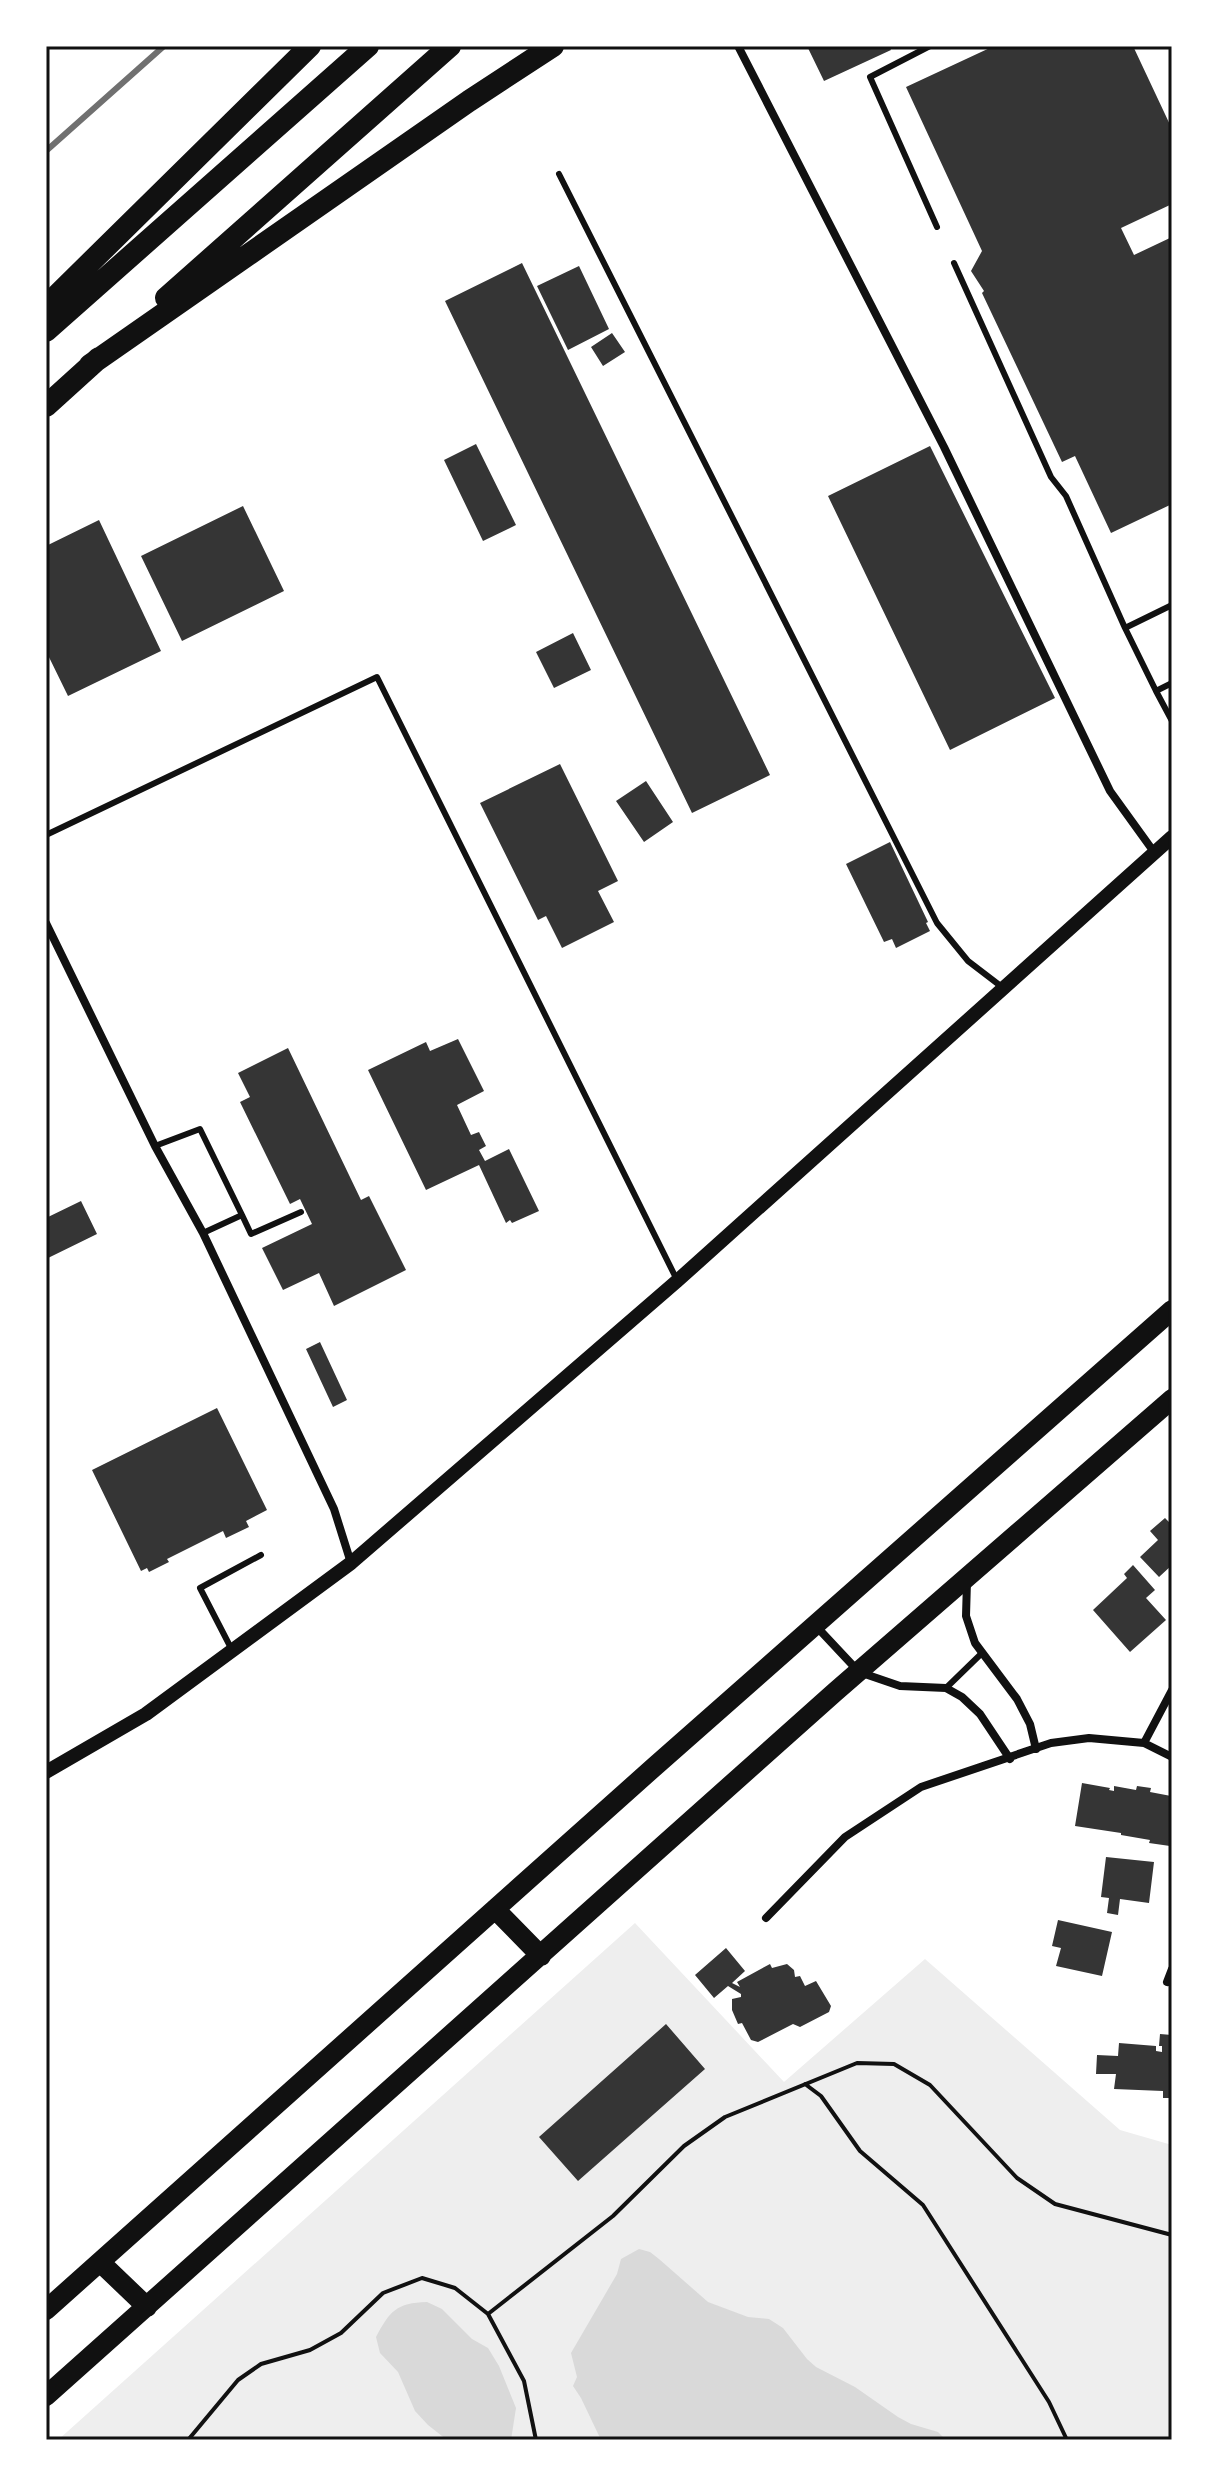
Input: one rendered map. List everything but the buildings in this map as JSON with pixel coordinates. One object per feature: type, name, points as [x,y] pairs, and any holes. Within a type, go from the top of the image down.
[{"type":"highway","points":[[46,306],[310,46]]},
{"type":"highway","points":[[46,331],[368,46]]},
{"type":"highway","points":[[46,406],[450,46]]},
{"type":"highway","points":[[90,365],[553,46]]},
{"type":"highway","points":[[46,2310],[1172,1310]]},
{"type":"highway","points":[[46,2396],[859,1672],[1172,1399]]},
{"type":"highway","points":[[495,1909],[541,1956]]},
{"type":"highway","points":[[100,2262],[147,2307]]},
{"type":"street","points":[[738,46],[944,447],[1110,791],[1154,852]]},
{"type":"street","points":[[46,1772],[146,1714],[351,1563],[677,1281],[1172,837]]},
{"type":"street","points":[[46,923],[50,939],[155,1146],[203,1233],[334,1509],[351,1563]]},
{"type":"street","points":[[967,1578],[966,1616],[975,1643],[1017,1699],[1030,1724],[1036,1749]]},
{"type":"street","points":[[815,1625],[859,1672],[900,1686],[946,1688],[962,1697],[980,1714],[1010,1759]]},
{"type":"street","points":[[1144,1743],[1172,1690]]},
{"type":"street","points":[[766,1918],[845,1837],[921,1787],[1051,1743],[1089,1738],[1144,1743],[1172,1757]]},
{"type":"street","points":[[1167,1982],[1172,1969]]},
{"type":"lane","points":[[930,46],[870,77],[937,227]]},
{"type":"lane","points":[[559,174],[937,923],[968,961],[1002,987]]},
{"type":"lane","points":[[954,263],[1051,477],[1066,496],[1125,628],[1172,721]]},
{"type":"lane","points":[[1125,628],[1172,605]]},
{"type":"lane","points":[[46,835],[377,677],[677,1281]]},
{"type":"lane","points":[[1156,691],[1172,683]]},
{"type":"lane","points":[[155,1146],[200,1129],[251,1234],[301,1212]]},
{"type":"lane","points":[[203,1233],[242,1215]]},
{"type":"lane","points":[[232,1650],[200,1588],[261,1555]]},
{"type":"lane","points":[[946,1688],[982,1653]]},
{"type":"path","points":[[488,2314],[613,2216],[684,2146],[725,2117],[857,2063],[894,2064],[930,2085],[1017,2178],[1055,2204],[1172,2235]]},
{"type":"path","points":[[805,2084],[821,2096],[860,2151],[923,2205],[1049,2402],[1067,2440]]},
{"type":"path","points":[[188,2440],[238,2380],[261,2364],[310,2350],[341,2333],[383,2293],[422,2278],[455,2288],[488,2314],[524,2381],[536,2440]]},
{"type":"shaded area","points":[[635,1923],[784,2082],[925,1959],[1120,2130],[1172,2145],[1172,2440],[58,2440]]},
{"type":"shaded area","points":[[639,2249],[650,2252],[708,2302],[748,2317],[769,2319],[783,2328],[816,2367],[855,2387],[898,2417],[938,2432],[946,2440],[601,2440],[573,2386],[577,2377],[571,2353],[617,2274],[621,2259]]},
{"type":"shaded area","points":[[427,2302],[442,2309],[472,2339],[488,2348],[499,2366],[516,2408],[511,2440],[447,2440],[415,2411],[398,2372],[380,2353],[376,2337],[395,2310],[408,2304]]},
{"type":"railway","points":[[46,151],[164,46]]}]
